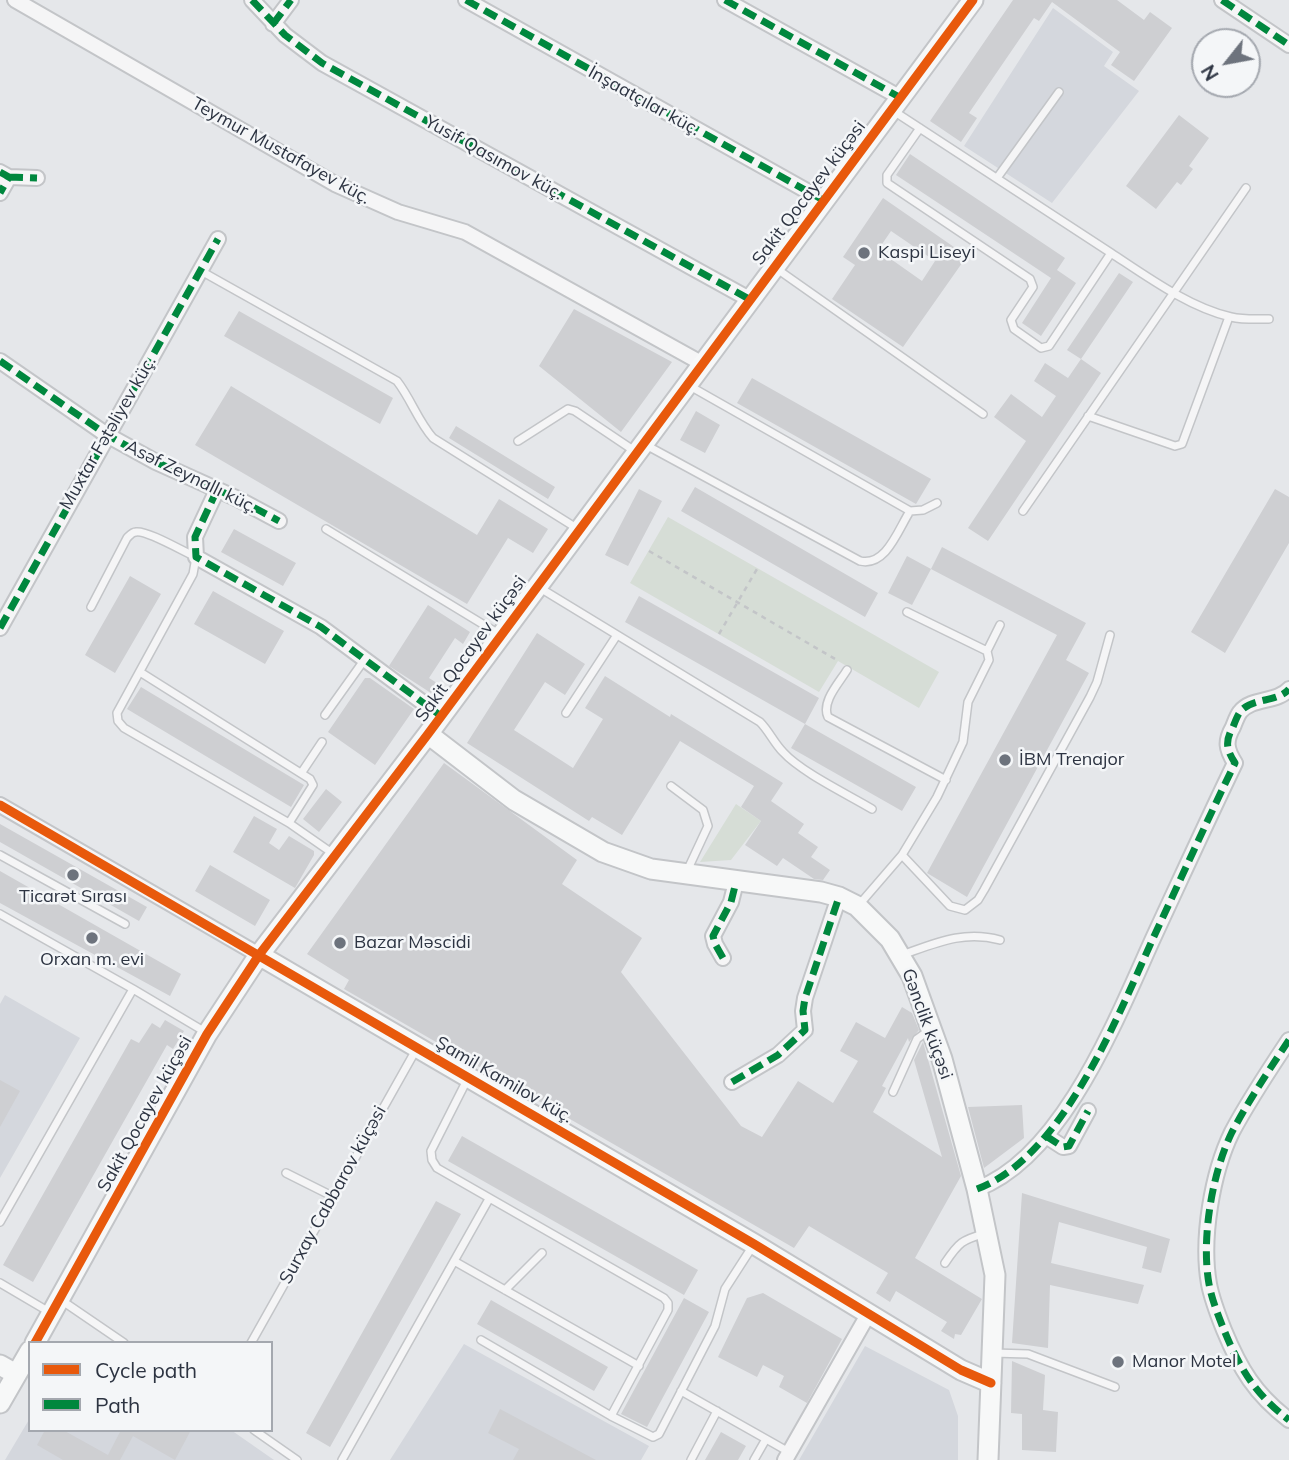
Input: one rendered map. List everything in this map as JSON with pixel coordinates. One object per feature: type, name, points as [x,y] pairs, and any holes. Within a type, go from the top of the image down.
[{"type":"street","name":"Teymur Mustafayev küç.","points":[[15,0],[324,178],[398,212],[465,232],[703,364]]},
{"type":"street","name":"Yusif Qasımov küç.","points":[[252,0],[273,24],[305,52],[323,63],[750,299]]},
{"type":"street","points":[[273,24],[291,0]]},
{"type":"street","name":"İnşaatçılar küç.","points":[[466,0],[823,200]]},
{"type":"street","points":[[725,0],[896,104]]},
{"type":"street","name":"Sakit Qocayev küçəsi","points":[[36,1341],[207,1034],[260,956],[973,0]]},
{"type":"street","points":[[1222,0],[1289,45]]},
{"type":"street","points":[[0,193],[4,174],[37,178]]},
{"type":"street","name":"Muxtar Fətəliyev küç.","points":[[0,628],[218,239]]},
{"type":"street","name":"Asəf Zeynallı küç.","points":[[1,365],[107,435],[156,462],[279,521]]},
{"type":"street","points":[[217,489],[195,537],[196,557],[321,627],[441,716]]},
{"type":"street","points":[[978,1189],[997,1181],[1046,1136],[1080,1088],[1118,1015],[1235,762],[1227,751],[1227,738],[1241,711],[1260,701],[1284,695],[1289,689]]},
{"type":"street","name":"Gənclik küçəsi","points":[[428,734],[505,793],[580,840],[629,863],[685,875],[821,892],[857,906],[877,924],[901,956],[932,1029],[978,1189],[996,1285],[988,1460]]},
{"type":"street","name":"Şamil Kamilov küç.","points":[[0,805],[754,1244],[961,1370],[991,1383]]},
{"type":"street","points":[[723,957],[713,936],[731,902],[736,882]]},
{"type":"street","points":[[732,1082],[778,1055],[805,1030],[805,998],[839,897]]},
{"type":"street","points":[[1289,1040],[1231,1133],[1224,1152],[1210,1208],[1207,1267],[1214,1306],[1240,1366],[1261,1396],[1289,1420]]},
{"type":"street","points":[[1046,1136],[1062,1147],[1069,1146],[1088,1111]]},
{"type":"street","points":[[787,1456],[869,1313]]},
{"type":"street","points":[[0,1403],[8,1370],[28,1353]]},
{"type":"lane","points":[[997,178],[1059,92]]},
{"type":"lane","points":[[896,104],[920,128],[1174,292],[1229,317],[1269,319]]},
{"type":"lane","points":[[920,128],[887,175],[887,183],[1030,279],[1033,287],[1011,320],[1014,329],[1041,348],[1049,346],[1111,253]]},
{"type":"lane","points":[[1023,511],[1246,187]]},
{"type":"lane","points":[[774,267],[983,414]]},
{"type":"lane","points":[[201,271],[397,381],[408,395],[423,427],[433,438],[578,529]]},
{"type":"lane","points":[[1088,416],[1175,446],[1182,444],[1229,317]]},
{"type":"lane","points":[[687,385],[910,511],[923,510],[937,503]]},
{"type":"lane","points":[[518,441],[568,409],[575,411],[640,448],[868,563],[883,555],[910,511]]},
{"type":"lane","points":[[326,529],[500,635]]},
{"type":"lane","points":[[91,607],[132,533],[138,531],[147,534],[196,557],[193,573],[117,713],[118,721],[124,728],[289,823],[335,856]]},
{"type":"lane","points":[[537,586],[760,722],[781,751],[793,761],[872,809]]},
{"type":"lane","points":[[907,612],[987,651]]},
{"type":"lane","points":[[857,906],[902,855],[946,780],[963,743],[968,702],[989,660],[987,651],[1000,625]]},
{"type":"lane","points":[[566,713],[617,635]]},
{"type":"lane","points":[[902,855],[950,906],[965,910],[972,906],[984,890],[1090,698],[1110,635]]},
{"type":"lane","points":[[325,715],[365,659]]},
{"type":"lane","points":[[847,670],[826,705],[828,717],[946,780]]},
{"type":"lane","points":[[140,672],[310,779],[313,785],[289,823]]},
{"type":"lane","points":[[302,772],[323,742]]},
{"type":"lane","points":[[671,786],[703,810],[708,826],[685,875]]},
{"type":"lane","points":[[0,855],[125,924]]},
{"type":"lane","points":[[0,914],[207,1034]]},
{"type":"lane","points":[[901,956],[951,937],[985,936],[1000,940]]},
{"type":"lane","points":[[0,1222],[133,989]]},
{"type":"lane","points":[[893,1092],[917,1039],[932,1029]]},
{"type":"lane","name":"Surxay Cabbarov küçəsi","points":[[252,1341],[417,1047]]},
{"type":"lane","points":[[468,1077],[431,1151],[437,1168],[664,1298],[668,1303],[668,1310],[611,1416]]},
{"type":"lane","points":[[286,1174],[332,1196]]},
{"type":"lane","points":[[342,1460],[489,1199]]},
{"type":"lane","points":[[945,1263],[963,1240],[987,1233]]},
{"type":"lane","points":[[481,1340],[611,1416],[653,1437],[659,1434],[715,1326],[725,1289],[754,1244]]},
{"type":"lane","points":[[505,1290],[542,1253]]},
{"type":"lane","points":[[454,1261],[639,1366]]},
{"type":"lane","points":[[0,1283],[56,1306],[120,1341]]},
{"type":"lane","points":[[992,1353],[1028,1354],[1115,1387]]},
{"type":"lane","points":[[681,1391],[766,1439],[787,1456]]},
{"type":"lane","points":[[691,1460],[717,1411]]},
{"type":"lane","points":[[257,1432],[297,1460]]},
{"type":"lane","points":[[754,1460],[766,1439]]},
{"type":"path","points":[[649,551],[837,660]]},
{"type":"path","points":[[719,634],[757,569]]},
{"type":"shaded area","points":[[1053,8],[1113,52],[1104,66],[1139,91],[1052,203],[964,146]]},
{"type":"shaded area","points":[[668,517],[939,672],[919,708],[838,661],[819,692],[630,583]]},
{"type":"shaded area","points":[[736,804],[761,821],[731,860],[700,862]]},
{"type":"shaded area","points":[[5,995],[80,1038],[0,1178],[0,1004]]},
{"type":"shaded area","points":[[464,1344],[649,1446],[641,1460],[390,1460]]},
{"type":"shaded area","points":[[865,1346],[949,1390],[958,1416],[958,1460],[799,1460]]},
{"type":"shaded area","points":[[28,1421],[28,1432],[234,1432],[274,1460],[5,1460]]},
{"type":"building","points":[[1013,0],[1117,0],[1144,20],[1150,12],[1172,28],[1134,81],[1111,65],[1120,52],[1052,2],[1039,21],[1034,18],[969,113],[977,118],[961,142],[930,121]]},
{"type":"building","points":[[1179,115],[1209,138],[1189,166],[1193,169],[1181,185],[1177,182],[1156,209],[1126,186]]},
{"type":"building","points":[[910,154],[1065,258],[1057,270],[1076,283],[1041,336],[1022,323],[1051,278],[896,175]]},
{"type":"building","points":[[883,198],[967,256],[903,347],[832,299],[855,265],[843,257]],"holes":[[[891,231],[935,261],[922,281],[878,250]]]},
{"type":"building","points":[[1119,273],[1133,282],[1081,359],[1067,350]]},
{"type":"building","points":[[574,309],[672,362],[621,432],[539,366]]},
{"type":"building","points":[[239,311],[393,398],[380,424],[224,336]]},
{"type":"building","points":[[1081,359],[1101,373],[988,541],[968,528],[1026,441],[994,417],[1011,394],[1042,417],[1056,396],[1034,381],[1045,363],[1068,378]]},
{"type":"building","points":[[752,378],[931,479],[916,504],[737,403]]},
{"type":"building","points":[[231,386],[477,535],[499,499],[548,529],[533,553],[508,538],[467,604],[195,445]]},
{"type":"building","points":[[696,411],[720,425],[705,453],[680,440]]},
{"type":"building","points":[[456,426],[555,487],[548,499],[449,438]]},
{"type":"building","points":[[695,487],[878,593],[865,617],[681,511]]},
{"type":"building","points":[[639,489],[662,501],[628,566],[605,555]]},
{"type":"building","points":[[1275,489],[1289,497],[1289,543],[1225,653],[1191,632]]},
{"type":"building","points":[[234,529],[296,563],[283,586],[221,552]]},
{"type":"building","points":[[942,547],[1086,623],[1066,660],[1089,673],[967,897],[927,873],[1057,635],[931,569]]},
{"type":"building","points":[[907,556],[931,569],[912,605],[888,593]]},
{"type":"building","points":[[130,576],[161,594],[115,673],[85,655]]},
{"type":"building","points":[[213,591],[284,631],[265,664],[194,624]]},
{"type":"building","points":[[639,596],[819,698],[805,724],[625,622]]},
{"type":"building","points":[[428,605],[470,632],[463,644],[455,638],[429,678],[437,683],[431,693],[389,666]]},
{"type":"building","points":[[537,633],[585,664],[565,695],[545,682],[514,730],[573,768],[603,719],[585,708],[605,676],[783,783],[771,801],[804,824],[798,833],[818,847],[811,857],[830,870],[823,880],[814,879],[783,858],[777,866],[745,845],[761,821],[741,807],[754,786],[680,741],[622,835],[592,817],[589,821],[467,743]]},
{"type":"building","points":[[365,678],[370,678],[414,709],[375,765],[328,732]]},
{"type":"building","points":[[141,687],[304,785],[291,807],[127,709]]},
{"type":"building","points":[[805,724],[916,787],[902,811],[791,748]]},
{"type":"building","points":[[444,763],[577,860],[562,884],[642,938],[621,972],[741,1126],[762,1137],[798,1081],[833,1103],[858,1061],[840,1051],[856,1022],[885,1038],[902,1007],[912,1013],[919,1030],[909,1042],[908,1038],[882,1086],[886,1088],[873,1112],[942,1157],[914,1060],[923,1042],[961,1176],[915,1258],[982,1299],[961,1335],[955,1334],[954,1339],[941,1331],[947,1322],[896,1291],[890,1302],[876,1293],[888,1273],[809,1226],[794,1248],[344,989],[349,980],[307,954]]},
{"type":"building","points":[[326,789],[342,802],[319,832],[303,819]]},
{"type":"building","points":[[254,816],[277,829],[269,843],[279,850],[289,836],[314,851],[295,888],[233,852]]},
{"type":"building","name":"Ticarət Sırası","points":[[0,824],[147,907],[139,921],[0,842]]},
{"type":"building","points":[[210,865],[270,900],[255,926],[195,891]]},
{"type":"building","name":"Orxan m. evi","points":[[0,871],[181,974],[170,996],[0,903]]},
{"type":"building","points":[[165,1020],[184,1031],[173,1049],[167,1045],[33,1282],[3,1265],[131,1039],[139,1043],[152,1023],[160,1028]]},
{"type":"building","points":[[0,1080],[20,1091],[0,1127]]},
{"type":"building","points":[[1022,1105],[1024,1138],[984,1168],[968,1107]]},
{"type":"building","points":[[462,1136],[698,1270],[684,1295],[448,1161]]},
{"type":"building","points":[[1022,1193],[1170,1239],[1161,1273],[1142,1268],[1147,1247],[1059,1222],[1051,1263],[1144,1285],[1138,1304],[1050,1285],[1048,1348],[1012,1343]]},
{"type":"building","points":[[436,1201],[461,1214],[330,1447],[306,1433]]},
{"type":"building","points":[[763,1293],[842,1339],[807,1403],[779,1387],[784,1376],[763,1365],[757,1377],[718,1357],[747,1298]]},
{"type":"building","points":[[684,1298],[709,1312],[647,1427],[621,1414]]},
{"type":"building","points":[[491,1300],[608,1367],[594,1391],[477,1324]]},
{"type":"building","points":[[1012,1361],[1045,1375],[1043,1410],[1058,1412],[1056,1452],[1022,1450],[1022,1414],[1011,1413]]},
{"type":"building","points":[[500,1409],[596,1460],[513,1460],[519,1449],[488,1433]]},
{"type":"building","points":[[44,1432],[67,1432],[108,1455],[120,1432],[190,1432],[175,1460],[133,1436],[120,1460],[63,1460],[37,1445]]},
{"type":"building","points":[[721,1432],[746,1446],[738,1460],[705,1460]]},
{"type":"marked path","points":[[252,0],[285,35],[322,63],[749,299]]},
{"type":"marked path","points":[[273,24],[291,0]]},
{"type":"marked path","points":[[466,0],[823,200]]},
{"type":"marked path","points":[[725,0],[901,98]]},
{"type":"marked path","points":[[1222,0],[1289,45]]},
{"type":"marked path","points":[[0,172],[9,177],[0,193]]},
{"type":"marked path","points":[[9,177],[37,178]]},
{"type":"marked path","points":[[0,628],[218,239]]},
{"type":"marked path","points":[[0,361],[107,435],[156,462],[238,499],[279,521]]},
{"type":"marked path","points":[[217,490],[195,537],[196,557],[321,627],[441,716]]},
{"type":"marked path","points":[[977,1189],[1008,1172],[1037,1146],[1063,1114],[1086,1078],[1125,1001],[1235,763],[1228,749],[1228,741],[1238,715],[1245,707],[1278,696],[1289,689]]},
{"type":"marked path","points":[[723,958],[713,936],[731,902],[736,882]]},
{"type":"marked path","points":[[732,1082],[778,1055],[805,1030],[805,998],[839,897]]},
{"type":"marked path","points":[[1289,1040],[1245,1108],[1225,1148],[1210,1206],[1206,1247],[1212,1296],[1236,1357],[1258,1390],[1289,1420]]},
{"type":"marked path","points":[[1046,1136],[1063,1147],[1069,1146],[1088,1111]]},
{"type":"cycle path","points":[[36,1341],[207,1034],[259,955],[428,734],[973,0]]},
{"type":"cycle path","points":[[0,805],[754,1244],[961,1370],[991,1383]]},
{"type":"place","name":"Kaspi Liseyi","points":[[864,253]]},
{"type":"place","name":"İBM Trenajor","points":[[1005,760]]},
{"type":"place","name":"Ticarət Sırası","points":[[73,875]]},
{"type":"place","name":"Orxan m. evi","points":[[92,938]]},
{"type":"place","name":"Bazar Məscidi","points":[[340,943]]},
{"type":"place","name":"Manor Motel","points":[[1118,1362]]}]
